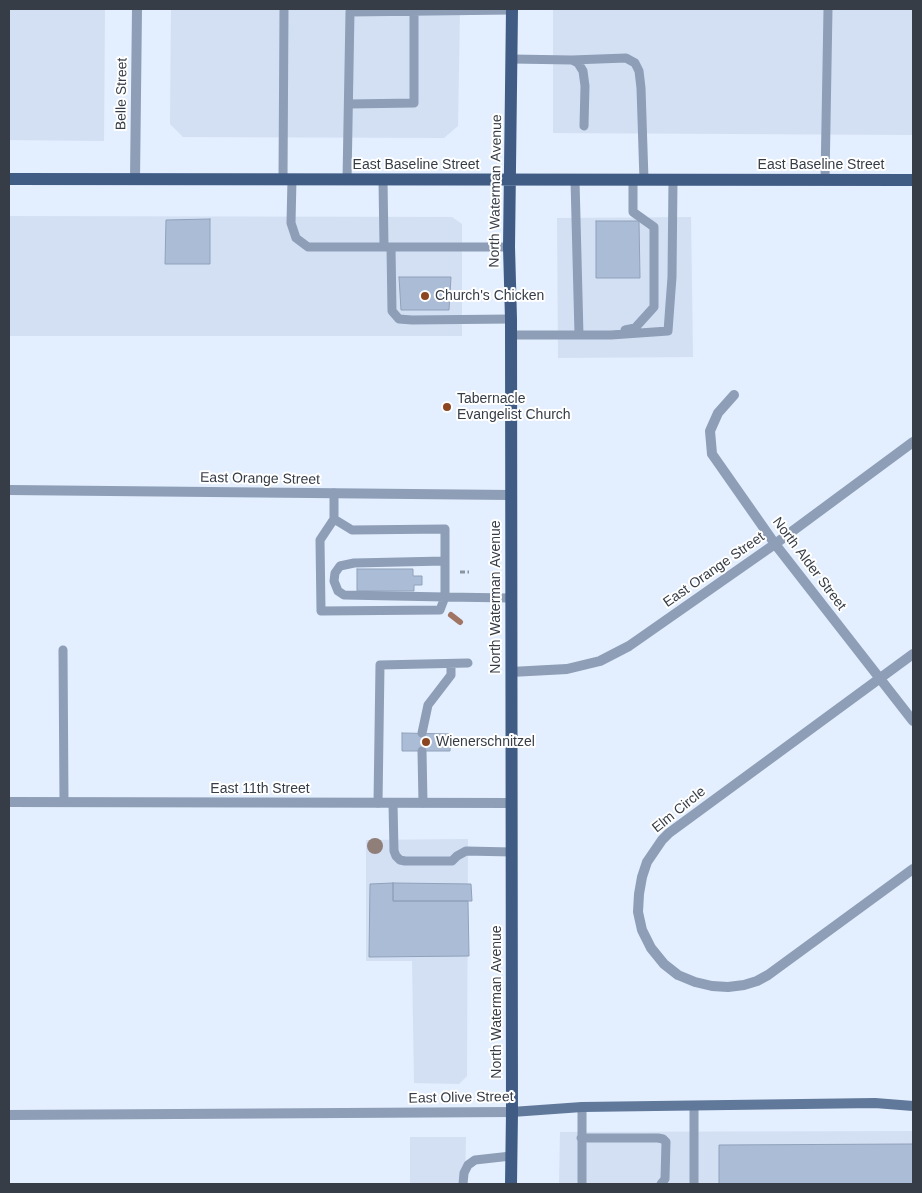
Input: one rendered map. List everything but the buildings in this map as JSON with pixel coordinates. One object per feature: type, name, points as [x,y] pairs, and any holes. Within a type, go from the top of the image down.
[{"type":"main road","name":"North Waterman Avenue","points":[[511,1184],[511,319],[509,247],[512,9]]},
{"type":"main road","name":"East Baseline Street","points":[[9,179],[913,180]]},
{"type":"street","name":"Belle Street","points":[[135,180],[137,9]]},
{"type":"street","name":"North Alder Street","points":[[734,395],[718,413],[710,431],[712,454],[775,544],[913,721]]},
{"type":"street","name":"East Orange Street","points":[[511,672],[567,669],[600,661],[629,646],[775,544],[913,442]]},
{"type":"street","name":"East Orange Street","points":[[9,490],[511,494]]},
{"type":"street","name":"Elm Circle","points":[[913,654],[677,827],[662,840],[647,862],[639,894],[638,912],[642,930],[651,948],[664,964],[678,975],[712,986],[744,985],[768,975],[913,869]]},
{"type":"street","name":"East 11th Street","points":[[9,802],[512,803]]},
{"type":"street","name":"East Olive Street","points":[[9,1115],[512,1112],[582,1107],[875,1103],[913,1106]]},
{"type":"lane","points":[[284,9],[287,180],[291,223],[296,238],[308,247],[509,247]]},
{"type":"lane","points":[[347,180],[350,10],[512,9]]},
{"type":"lane","points":[[825,180],[828,9]]},
{"type":"lane","points":[[349,104],[414,103],[414,11]]},
{"type":"lane","points":[[512,59],[572,60],[626,58],[635,63],[639,71],[641,88],[638,180],[633,212],[654,227],[654,307],[635,328],[611,335]]},
{"type":"lane","points":[[572,60],[578,63],[583,71],[585,86],[584,126]]},
{"type":"lane","points":[[383,180],[392,310],[399,319],[511,319]]},
{"type":"lane","points":[[575,180],[579,335]]},
{"type":"lane","points":[[511,335],[611,335],[668,331],[672,277],[673,180]]},
{"type":"lane","points":[[334,493],[334,519],[320,540],[320,611],[440,610],[445,597],[445,529],[352,530],[334,519]]},
{"type":"lane","points":[[445,561],[354,563],[340,566],[335,573],[334,581],[338,592],[344,595],[511,598]]},
{"type":"lane","points":[[63,650],[64,802]]},
{"type":"lane","points":[[422,734],[428,705],[451,675],[451,664]]},
{"type":"lane","points":[[378,803],[380,665],[468,664]]},
{"type":"lane","points":[[422,751],[423,803]]},
{"type":"lane","points":[[393,803],[394,851],[400,860],[452,861],[466,851],[512,852]]},
{"type":"lane","points":[[694,1106],[694,1184]]},
{"type":"lane","points":[[582,1107],[582,1184]]},
{"type":"lane","points":[[581,1138],[663,1139],[666,1142],[665,1179],[661,1184]]},
{"type":"lane","points":[[462,1184],[468,1165],[475,1160],[511,1156]]},
{"type":"shaded area","points":[[9,9],[105,9],[104,141],[9,140]]},
{"type":"shaded area","points":[[171,9],[460,9],[458,126],[444,138],[183,137],[170,124]]},
{"type":"shaded area","points":[[553,9],[913,9],[913,135],[553,133]]},
{"type":"shaded area","points":[[9,216],[452,217],[462,224],[462,336],[9,336]]},
{"type":"shaded area","points":[[691,217],[693,357],[558,358],[557,218]]},
{"type":"shaded area","points":[[468,839],[467,1076],[459,1084],[414,1083],[412,961],[366,961],[366,840]]},
{"type":"shaded area","points":[[913,1131],[913,1184],[559,1184],[560,1132]]},
{"type":"shaded area","points":[[410,1137],[466,1137],[465,1184],[410,1184]]},
{"type":"waterway","points":[[451,615],[460,622]]},
{"type":"place","name":"Church's Chicken","points":[[425,296]]},
{"type":"place","name":"Tabernacle Evangelist Church","points":[[447,407]]},
{"type":"place","name":"Wienerschnitzel","points":[[426,742]]}]
